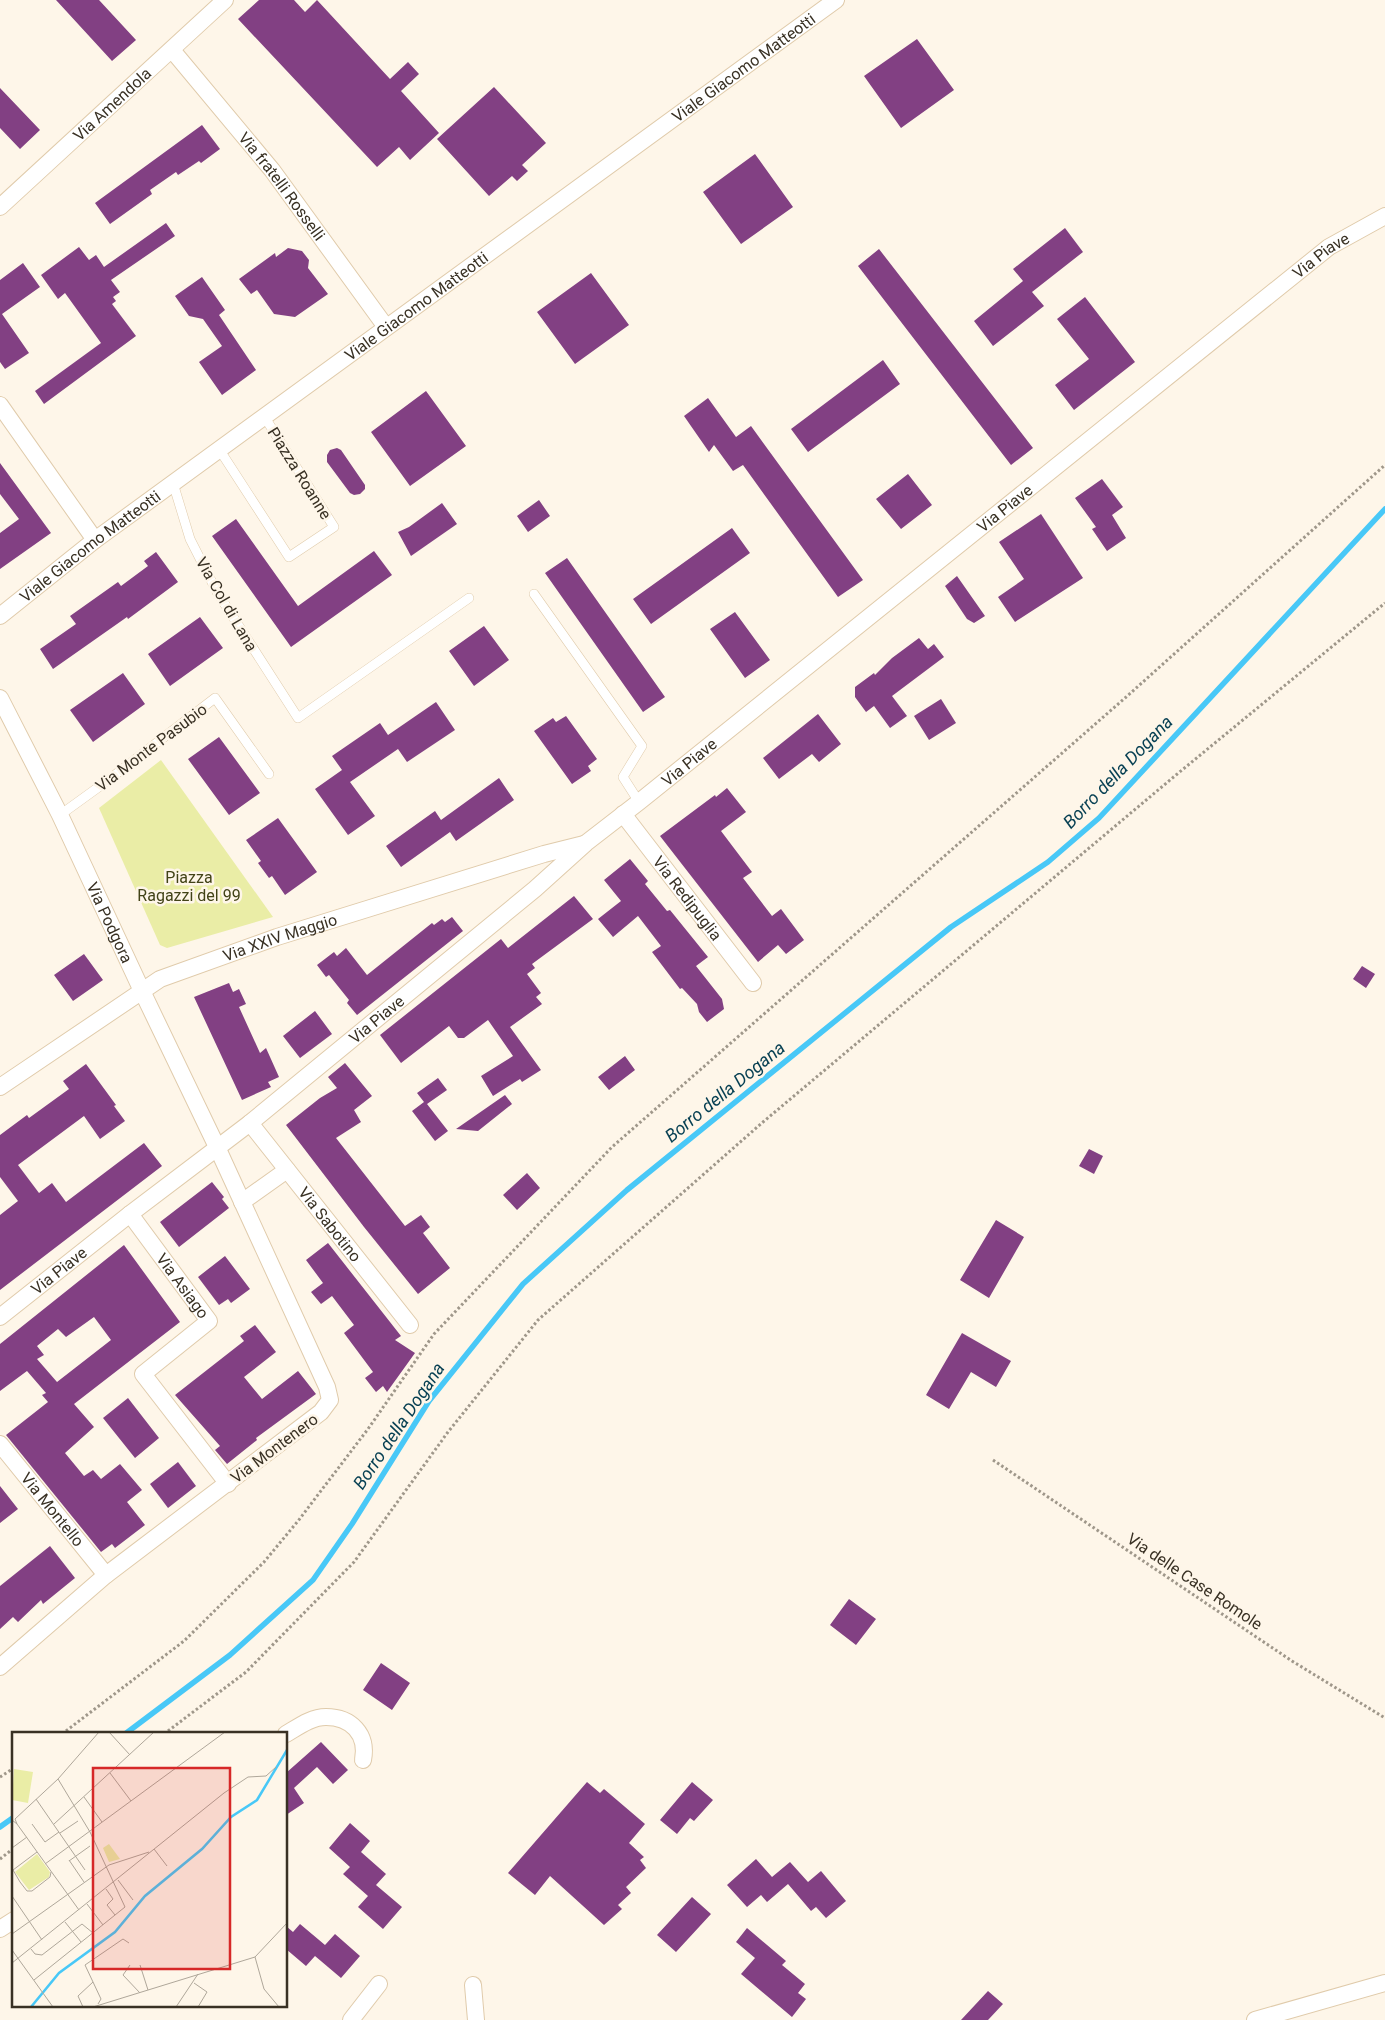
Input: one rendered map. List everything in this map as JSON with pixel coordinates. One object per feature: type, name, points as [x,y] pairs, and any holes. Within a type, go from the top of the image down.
[{"type":"street","name":"Via Amendola","points":[[0,207],[225,0]]},
{"type":"street","name":"Viale Giacomo Matteotti","points":[[0,616],[95,540],[173,482],[836,0]]},
{"type":"street","name":"Via fratelli Rosselli","points":[[172,50],[272,170],[386,327]]},
{"type":"street","name":"Via Piave","points":[[0,1317],[130,1214],[250,1123],[535,889],[586,843],[1329,246],[1385,216]]},
{"type":"street","points":[[0,405],[95,540]]},
{"type":"street","name":"Via Podgora","points":[[0,698],[60,815],[142,992],[217,1147]]},
{"type":"street","name":"Via Redipuglia","points":[[623,814],[753,984]]},
{"type":"street","name":"Via XXIV Maggio","points":[[0,1087],[160,978],[277,937],[544,854],[586,843]]},
{"type":"street","name":"Via Sabotino","points":[[250,1123],[410,1325]]},
{"type":"street","name":"Via Montenero","points":[[2,1663],[106,1575],[322,1412],[330,1400],[327,1387],[217,1147]]},
{"type":"street","points":[[242,1202],[287,1170]]},
{"type":"street","name":"Via Asiago","points":[[130,1214],[209,1321],[143,1374],[228,1484]]},
{"type":"street","name":"Via Montello","points":[[0,1444],[106,1575]]},
{"type":"street","points":[[288,1733],[304,1722],[325,1717],[347,1722],[360,1731],[365,1750],[362,1760]]},
{"type":"street","points":[[0,1929],[12,1921]]},
{"type":"street","points":[[1255,2020],[1385,1983]]},
{"type":"street","points":[[351,2020],[379,1984]]},
{"type":"street","points":[[474,1985],[476,2020]]},
{"type":"lane","name":"Piazza Roanne","points":[[219,449],[289,557],[334,527],[264,416]]},
{"type":"lane","name":"Via Col di Lana","points":[[173,482],[190,539],[217,592],[298,718],[469,598]]},
{"type":"lane","points":[[534,594],[642,746],[622,777],[639,802]]},
{"type":"lane","name":"Via Monte Pasubio","points":[[60,815],[215,698],[269,774]]},
{"type":"path","points":[[65,1732],[184,1641],[264,1562],[298,1521],[368,1429],[434,1334],[612,1147],[1125,698],[1385,465]]},
{"type":"path","points":[[167,1732],[246,1672],[354,1562],[448,1432],[538,1320],[763,1122],[1385,603]]},
{"type":"path","name":"Via delle Case Romole","points":[[993,1460],[1292,1661],[1385,1718]]},
{"type":"path","points":[[0,1778],[12,1769]]},
{"type":"path","points":[[0,1859],[12,1850]]},
{"type":"green space","name":"Piazza Ragazzi del 99","points":[[161,760],[273,917],[167,948],[160,945],[99,808]]},
{"type":"building","points":[[56,0],[99,0],[136,40],[112,61]]},
{"type":"building","points":[[259,0],[294,0],[305,12],[317,0],[390,79],[408,62],[419,74],[401,91],[439,133],[410,160],[399,147],[377,167],[238,19]]},
{"type":"building","points":[[917,39],[954,90],[901,128],[864,76]]},
{"type":"building","points":[[494,87],[546,143],[522,165],[528,171],[517,181],[512,176],[489,196],[437,139]]},
{"type":"building","points":[[0,88],[40,130],[20,149],[0,128]]},
{"type":"building","points":[[202,125],[220,149],[201,163],[199,161],[178,175],[176,172],[150,190],[152,194],[110,224],[95,203]]},
{"type":"building","points":[[755,154],[793,207],[741,244],[703,192]]},
{"type":"building","points":[[166,223],[175,236],[111,280],[120,292],[113,297],[116,301],[112,304],[136,336],[44,404],[35,391],[101,343],[65,293],[58,299],[41,275],[79,247],[89,260],[96,255],[104,267]]},
{"type":"building","points":[[1065,228],[1083,252],[1032,292],[1044,306],[993,346],[974,321],[1023,281],[1013,269]]},
{"type":"building","points":[[288,248],[302,251],[309,260],[308,268],[328,294],[295,317],[274,314],[257,290],[251,294],[239,279],[275,253],[276,257]]},
{"type":"building","points":[[879,249],[1033,448],[1011,465],[858,266]]},
{"type":"building","points":[[23,263],[40,287],[2,314],[29,353],[5,369],[0,362],[0,280]]},
{"type":"building","points":[[591,273],[629,325],[575,364],[537,312]]},
{"type":"building","points":[[202,277],[225,310],[219,315],[256,370],[222,395],[199,362],[222,346],[203,319],[189,316],[175,296]]},
{"type":"building","points":[[1085,297],[1135,362],[1074,410],[1055,385],[1089,359],[1057,319]]},
{"type":"building","points":[[883,360],[900,384],[808,452],[791,429]]},
{"type":"building","points":[[426,391],[466,446],[410,486],[371,432]]},
{"type":"building","points":[[708,398],[736,437],[751,426],[863,580],[838,597],[743,465],[733,471],[714,445],[709,452],[684,416]]},
{"type":"building","points":[[337,448],[341,450],[365,485],[365,489],[360,494],[354,495],[350,493],[327,462],[327,455],[330,450]]},
{"type":"building","points":[[0,463],[51,533],[0,569],[0,533],[19,519],[0,494]]},
{"type":"building","points":[[908,474],[932,505],[901,529],[876,499]]},
{"type":"building","points":[[1102,479],[1123,507],[1112,515],[1126,538],[1107,551],[1092,529],[1096,527],[1075,498]]},
{"type":"building","points":[[539,500],[550,516],[528,532],[517,516]]},
{"type":"building","points":[[442,503],[457,524],[411,556],[398,532],[409,527]]},
{"type":"building","points":[[1041,514],[1083,578],[1015,622],[998,597],[1024,579],[999,542]]},
{"type":"building","points":[[236,519],[298,606],[374,551],[392,575],[291,647],[212,536]]},
{"type":"building","points":[[732,528],[750,553],[651,624],[633,599]]},
{"type":"building","points":[[156,552],[178,582],[128,619],[127,617],[53,669],[40,649],[76,624],[70,616],[118,582],[121,586],[148,566],[144,561]]},
{"type":"building","points":[[567,558],[665,697],[643,712],[545,573]]},
{"type":"building","points":[[957,576],[985,616],[974,623],[967,619],[945,586]]},
{"type":"building","points":[[735,612],[770,660],[745,678],[710,629]]},
{"type":"building","points":[[200,617],[223,648],[170,686],[148,654]]},
{"type":"building","points":[[484,626],[509,660],[474,686],[449,651]]},
{"type":"building","points":[[919,638],[928,649],[934,644],[944,657],[892,696],[907,716],[890,728],[874,706],[866,712],[855,697],[855,687],[874,673],[875,675],[892,658]]},
{"type":"building","points":[[123,673],[145,704],[93,742],[70,710]]},
{"type":"building","points":[[941,699],[956,723],[929,740],[914,716]]},
{"type":"building","points":[[436,702],[455,730],[407,762],[398,749],[350,782],[375,816],[348,835],[315,789],[342,770],[332,756],[380,723],[388,735]]},
{"type":"building","points":[[818,714],[841,744],[819,762],[812,754],[779,779],[763,758]]},
{"type":"building","points":[[566,716],[597,759],[588,766],[591,771],[572,784],[534,731],[553,718],[556,722]]},
{"type":"building","points":[[219,737],[260,793],[229,815],[188,759]]},
{"type":"building","points":[[499,778],[514,800],[456,841],[450,832],[401,867],[386,846],[435,811],[441,820]]},
{"type":"building","points":[[727,788],[746,812],[721,831],[752,872],[743,878],[772,916],[781,909],[804,940],[786,954],[778,945],[758,962],[660,836]]},
{"type":"building","points":[[278,818],[317,872],[285,895],[272,876],[269,878],[258,863],[261,861],[246,840]]},
{"type":"building","points":[[630,859],[648,881],[645,884],[667,911],[670,910],[708,957],[696,966],[722,999],[724,1009],[707,1022],[699,1012],[697,1004],[682,988],[680,989],[652,952],[661,946],[638,916],[613,937],[598,919],[621,901],[604,880]]},
{"type":"building","points":[[574,896],[593,919],[532,964],[535,968],[527,974],[541,993],[536,997],[542,1004],[510,1027],[541,1070],[522,1082],[520,1079],[493,1096],[481,1076],[513,1056],[488,1020],[464,1038],[458,1038],[449,1026],[401,1063],[380,1035],[501,939],[508,948]]},
{"type":"building","points":[[452,917],[463,931],[357,1015],[347,1003],[349,1000],[329,975],[326,977],[317,965],[334,952],[337,956],[346,948],[367,975],[432,923],[434,925],[442,919],[445,922]]},
{"type":"building","points":[[84,954],[103,980],[73,1001],[54,975]]},
{"type":"building","points":[[1362,966],[1375,974],[1366,988],[1353,979]]},
{"type":"building","points":[[229,983],[233,992],[239,989],[246,1004],[239,1007],[260,1053],[266,1048],[279,1077],[268,1082],[271,1087],[242,1100],[194,997]]},
{"type":"building","points":[[315,1011],[332,1034],[300,1058],[283,1036]]},
{"type":"building","points":[[625,1056],[635,1070],[609,1090],[598,1077]]},
{"type":"building","points":[[345,1063],[372,1096],[354,1110],[361,1122],[336,1138],[405,1226],[421,1215],[430,1227],[423,1233],[450,1268],[418,1294],[286,1125],[320,1098],[337,1088],[328,1077]]},
{"type":"building","points":[[86,1064],[116,1105],[114,1106],[125,1121],[100,1139],[84,1116],[18,1165],[39,1193],[52,1183],[66,1202],[144,1143],[162,1166],[0,1290],[0,1215],[18,1201],[0,1177],[0,1135],[27,1115],[29,1118],[69,1089],[63,1081]]},
{"type":"building","points":[[438,1078],[447,1090],[427,1104],[448,1131],[435,1141],[412,1111],[424,1102],[417,1093]]},
{"type":"building","points":[[505,1095],[512,1104],[478,1131],[456,1129]]},
{"type":"building","points":[[1089,1149],[1103,1156],[1094,1174],[1079,1166]]},
{"type":"building","points":[[527,1173],[540,1188],[517,1210],[503,1195]]},
{"type":"building","points":[[212,1182],[224,1197],[222,1199],[229,1208],[179,1247],[160,1222]]},
{"type":"building","points":[[996,1220],[1024,1237],[989,1298],[960,1280]]},
{"type":"building","points":[[328,1243],[401,1336],[395,1340],[415,1353],[387,1392],[383,1386],[376,1392],[365,1378],[373,1372],[344,1333],[354,1325],[332,1296],[321,1304],[311,1292],[323,1283],[306,1260]]},
{"type":"building","points":[[124,1245],[180,1322],[74,1404],[94,1427],[65,1453],[84,1476],[93,1470],[101,1479],[120,1464],[142,1490],[127,1502],[145,1525],[115,1548],[112,1544],[101,1552],[6,1435],[48,1402],[42,1395],[46,1393],[27,1371],[0,1391],[0,1344]],"holes":[[[94,1317],[111,1340],[57,1382],[37,1359],[44,1355],[37,1346],[58,1329],[66,1337]]]},
{"type":"building","points":[[225,1256],[250,1289],[231,1303],[228,1299],[219,1305],[198,1277]]},
{"type":"building","points":[[255,1325],[276,1352],[244,1377],[262,1399],[298,1371],[316,1394],[256,1438],[257,1440],[227,1464],[215,1450],[220,1446],[175,1395],[244,1341],[240,1336]]},
{"type":"building","points":[[962,1333],[1011,1361],[996,1387],[971,1372],[949,1409],[926,1395]]},
{"type":"building","points":[[128,1398],[159,1438],[135,1458],[103,1418]]},
{"type":"building","points":[[178,1462],[196,1486],[168,1508],[150,1484]]},
{"type":"building","points":[[0,1486],[18,1509],[0,1523]]},
{"type":"building","points":[[50,1546],[75,1578],[43,1604],[41,1600],[18,1622],[13,1617],[0,1629],[0,1586]]},
{"type":"building","points":[[849,1599],[876,1619],[856,1645],[830,1625]]},
{"type":"building","points":[[381,1663],[410,1683],[392,1710],[363,1690]]},
{"type":"building","points":[[321,1742],[348,1770],[333,1784],[317,1767],[294,1788],[304,1803],[288,1814],[288,1771]]},
{"type":"building","points":[[587,1782],[600,1793],[604,1789],[645,1824],[629,1843],[644,1857],[640,1860],[646,1868],[626,1887],[631,1893],[618,1905],[622,1909],[604,1925],[550,1876],[535,1895],[508,1873]]},
{"type":"building","points":[[692,1782],[713,1800],[694,1821],[690,1818],[677,1834],[660,1820]]},
{"type":"building","points":[[350,1823],[370,1841],[361,1852],[386,1874],[376,1885],[402,1907],[383,1929],[358,1907],[368,1896],[343,1874],[350,1867],[329,1848]]},
{"type":"building","points":[[756,1859],[772,1877],[790,1862],[808,1882],[821,1871],[846,1901],[826,1918],[816,1907],[811,1911],[788,1884],[767,1902],[761,1895],[747,1907],[727,1885]]},
{"type":"building","points":[[692,1897],[711,1914],[676,1952],[657,1935]]},
{"type":"building","points":[[300,1924],[325,1945],[335,1934],[360,1956],[341,1978],[315,1956],[306,1966],[288,1951],[288,1928],[293,1932]]},
{"type":"building","points":[[747,1928],[786,1961],[782,1965],[805,1984],[798,1993],[806,1999],[792,2017],[741,1974],[755,1958],[736,1942]]},
{"type":"building","points":[[988,1991],[1003,2004],[988,2020],[961,2020]]},
{"type":"waterway","name":"Borro della Dogana","points":[[128,1732],[230,1655],[313,1580],[352,1524],[429,1401],[523,1284],[627,1190],[951,927],[1048,862],[1099,818],[1385,509]]},
{"type":"waterway","name":"Borro della Dogana","points":[[0,1827],[12,1818]]}]
